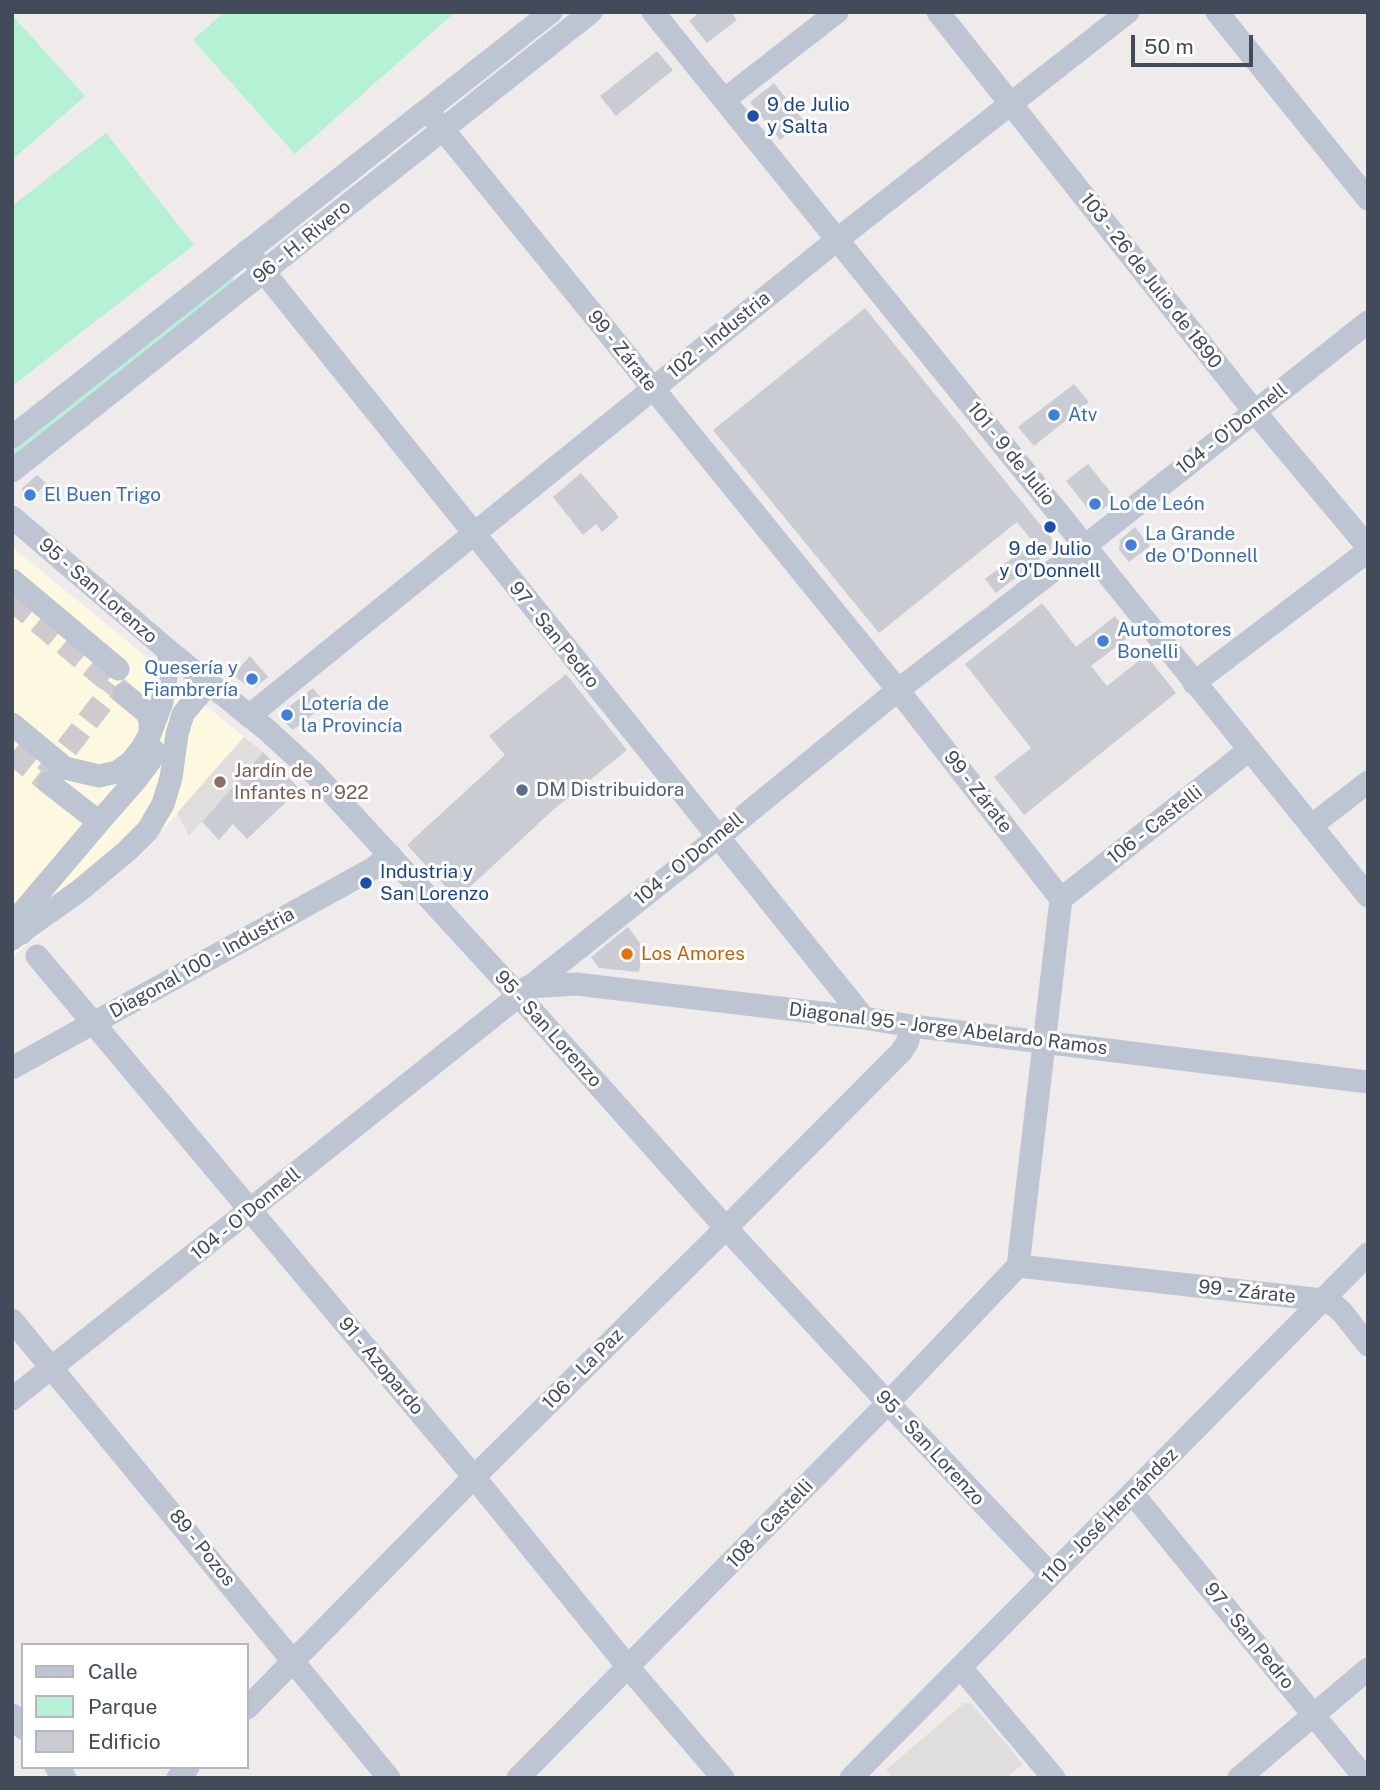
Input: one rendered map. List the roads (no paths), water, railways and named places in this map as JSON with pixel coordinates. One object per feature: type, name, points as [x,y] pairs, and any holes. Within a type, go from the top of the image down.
[{"type":"street","name":"96 - H. Rivero","points":[[12,437],[551,12]]},
{"type":"street","name":"96 - H. Rivero","points":[[12,471],[591,12]]},
{"type":"street","name":"101 - 9 de Julio","points":[[653,12],[1368,896]]},
{"type":"street","points":[[724,100],[837,12]]},
{"type":"street","name":"103 - 26 de Julio de 1890","points":[[938,12],[1254,411],[1368,549]]},
{"type":"street","name":"102 - Industria","points":[[249,716],[838,239],[1128,12]]},
{"type":"street","points":[[1217,12],[1368,199]]},
{"type":"street","name":"99 - Zárate","points":[[428,111],[898,690],[1061,899]]},
{"type":"street","name":"97 - San Pedro","points":[[247,251],[717,838],[864,1017]]},
{"type":"street","name":"104 - O'Donnell","points":[[12,1399],[717,838],[898,690],[1368,322]]},
{"type":"street","name":"95 - San Lorenzo","points":[[12,517],[314,773],[523,991],[726,1228],[1051,1575]]},
{"type":"street","points":[[1194,683],[1368,549]]},
{"type":"street","points":[[12,580],[118,668]]},
{"type":"street","points":[[17,936],[21,914],[150,761],[159,732],[170,652]]},
{"type":"street","points":[[17,936],[79,891],[148,830],[163,804],[171,778],[177,734],[183,714],[208,684]]},
{"type":"street","points":[[124,694],[147,713],[150,734]]},
{"type":"street","points":[[57,776],[99,776],[117,772],[131,762],[142,748],[162,702]]},
{"type":"street","points":[[12,724],[99,822]]},
{"type":"street","name":"106 - Castelli","points":[[1061,899],[1249,751]]},
{"type":"street","points":[[1311,826],[1368,782]]},
{"type":"street","name":"Diagonal 100 - Industria","points":[[12,1068],[372,869],[390,855]]},
{"type":"street","points":[[1018,1266],[1061,899]]},
{"type":"street","name":"91 - Azopardo","points":[[37,956],[723,1778]]},
{"type":"street","name":"Diagonal 95 - Jorge Abelardo Ramos","points":[[523,991],[576,984],[864,1017],[912,1026],[1368,1082]]},
{"type":"street","name":"106 - La Paz","points":[[248,1706],[901,1052],[912,1026]]},
{"type":"street","name":"110 - José Hernández","points":[[851,1778],[1368,1254]]},
{"type":"street","name":"99 - Zárate","points":[[1018,1266],[1322,1300],[1342,1312],[1368,1345]]},
{"type":"street","name":"108 - Castelli","points":[[518,1778],[888,1403],[1018,1266]]},
{"type":"street","name":"89 - Pozos","points":[[12,1320],[389,1778]]},
{"type":"street","name":"97 - San Pedro","points":[[1133,1494],[1365,1778]]},
{"type":"street","points":[[961,1668],[1054,1778]]},
{"type":"street","points":[[1239,1778],[1368,1669]]},
{"type":"tunnel","points":[[12,600],[124,694]]},
{"type":"tunnel","points":[[46,775],[115,686]]},
{"type":"tunnel","points":[[12,753],[49,783]]},
{"type":"place","name":"9 de Julio y Salta","points":[[753,116]]},
{"type":"place","name":"Atv","points":[[1054,415]]},
{"type":"place","name":"El Buen Trigo","points":[[30,495]]},
{"type":"place","name":"Lo de León","points":[[1095,504]]},
{"type":"place","name":"9 de Julio y O'Donnell","points":[[1050,527]]},
{"type":"place","name":"La Grande de O'Donnell","points":[[1131,545]]},
{"type":"place","name":"Automotores Bonelli","points":[[1103,641]]},
{"type":"place","name":"Quesería y Fiambrería","points":[[252,679]]},
{"type":"place","name":"Lotería de la Provincía","points":[[287,715]]},
{"type":"place","name":"Jardín de Infantes nº 922","points":[[220,782]]},
{"type":"place","name":"DM Distribuidora","points":[[522,790]]},
{"type":"place","name":"Industria y San Lorenzo","points":[[366,883]]},
{"type":"place","name":"Los Amores","points":[[627,954]]}]
